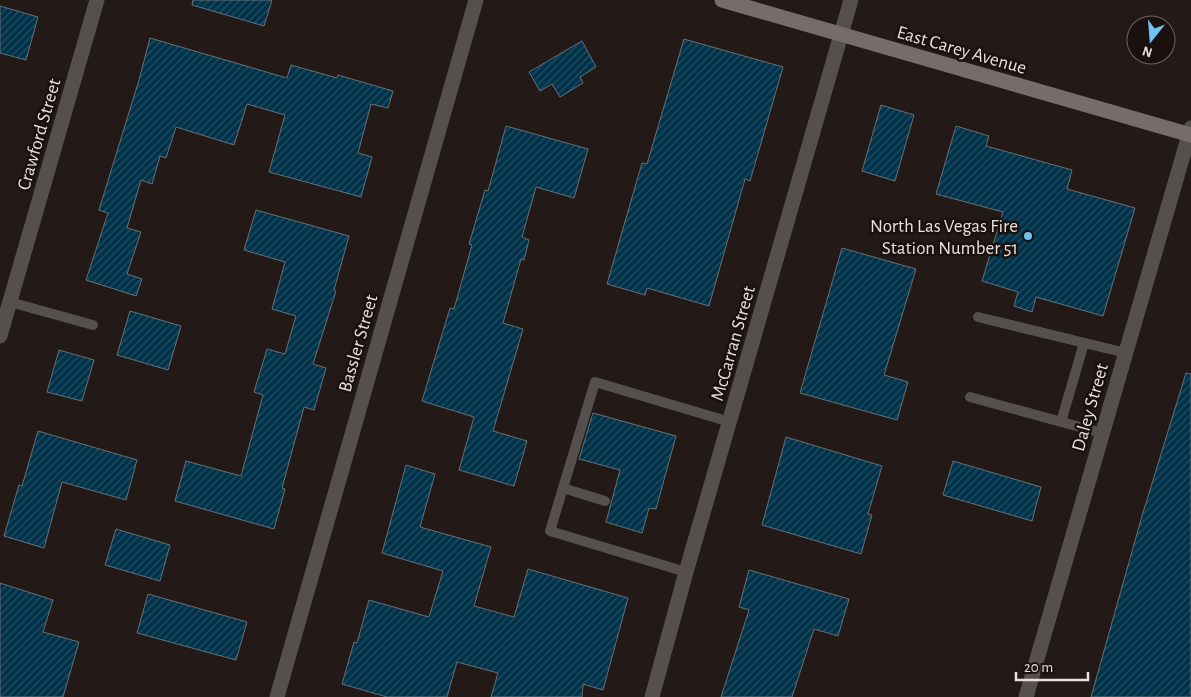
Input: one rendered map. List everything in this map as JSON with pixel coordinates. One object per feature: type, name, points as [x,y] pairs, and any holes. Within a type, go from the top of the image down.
[{"type":"main road","name":"East Carey Avenue","points":[[722,0],[1190,133]]},
{"type":"street","name":"Crawford Street","points":[[0,336],[97,0]]},
{"type":"street","name":"Bassler Street","points":[[277,697],[476,0]]},
{"type":"street","name":"McCarran Street","points":[[652,697],[686,572],[851,0]]},
{"type":"street","name":"Daley Street","points":[[1026,697],[1190,133]]},
{"type":"lane","points":[[10,302],[93,324]]},
{"type":"lane","points":[[978,317],[1126,354]]},
{"type":"lane","points":[[1061,422],[1084,343]]},
{"type":"lane","points":[[686,572],[550,531],[562,488],[595,382],[730,422]]},
{"type":"lane","points":[[970,397],[1102,433]]},
{"type":"lane","points":[[562,488],[605,501]]},
{"type":"building","points":[[193,0],[272,0],[264,26],[192,5]]},
{"type":"building","points":[[0,6],[38,17],[26,60],[0,53]]},
{"type":"building","points":[[150,38],[287,78],[291,65],[337,78],[338,75],[393,91],[388,108],[371,104],[358,153],[372,157],[361,197],[269,172],[285,115],[247,104],[234,145],[176,127],[166,158],[160,156],[152,184],[141,180],[127,228],[141,232],[127,274],[142,279],[136,296],[86,280],[108,213],[99,210]]},
{"type":"building","points":[[684,39],[783,67],[750,181],[745,179],[709,306],[647,288],[645,295],[607,284],[642,163],[647,164]]},
{"type":"building","points":[[582,41],[596,67],[580,77],[583,83],[560,97],[552,84],[540,91],[529,72]]},
{"type":"building","points":[[881,105],[914,115],[895,181],[862,171]]},
{"type":"building","points":[[506,126],[588,149],[574,198],[536,187],[522,237],[529,240],[524,260],[521,259],[503,323],[523,329],[493,431],[527,441],[514,486],[459,470],[474,417],[422,401],[450,308],[454,309],[472,245],[469,244],[485,190],[488,191]]},
{"type":"building","points":[[956,126],[989,136],[986,146],[1072,170],[1067,189],[1135,208],[1103,316],[1036,297],[1032,312],[1014,306],[1018,292],[982,281],[1003,212],[936,194]]},
{"type":"building","points":[[256,210],[349,236],[334,290],[336,291],[313,364],[326,368],[314,410],[304,407],[282,488],[285,489],[274,529],[175,501],[186,461],[241,476],[263,395],[254,392],[267,349],[285,354],[296,316],[272,309],[285,262],[244,250]]},
{"type":"building","points":[[842,248],[916,269],[884,375],[908,382],[897,420],[800,393]]},
{"type":"building","points":[[130,311],[181,326],[168,370],[117,355]]},
{"type":"building","points":[[59,350],[94,360],[82,401],[47,392]]},
{"type":"building","points":[[1186,373],[1191,374],[1191,697],[1091,697],[1142,516]]},
{"type":"building","points":[[593,413],[676,436],[656,509],[649,508],[642,533],[606,522],[620,470],[579,459]]},
{"type":"building","points":[[38,431],[137,460],[126,500],[62,482],[44,548],[4,536],[19,485],[22,486]]},
{"type":"building","points":[[786,437],[882,466],[868,514],[872,515],[861,554],[762,525]]},
{"type":"building","points":[[953,461],[1041,487],[1032,521],[943,495]]},
{"type":"building","points":[[406,465],[435,474],[420,527],[491,547],[474,606],[514,617],[528,569],[628,598],[603,690],[583,684],[582,697],[491,697],[498,673],[457,662],[447,697],[387,697],[342,684],[354,642],[357,643],[369,600],[429,617],[443,571],[382,553]]},
{"type":"building","points":[[116,529],[170,545],[160,581],[105,565]]},
{"type":"building","points":[[749,570],[849,599],[838,636],[814,629],[792,697],[721,697],[749,610],[739,607]]},
{"type":"building","points":[[0,583],[53,600],[43,632],[79,642],[63,697],[0,697]]},
{"type":"building","points":[[148,594],[247,622],[236,660],[137,633]]},
{"type":"place","name":"North Las Vegas Fire Station Number 51","points":[[1028,236]]}]
